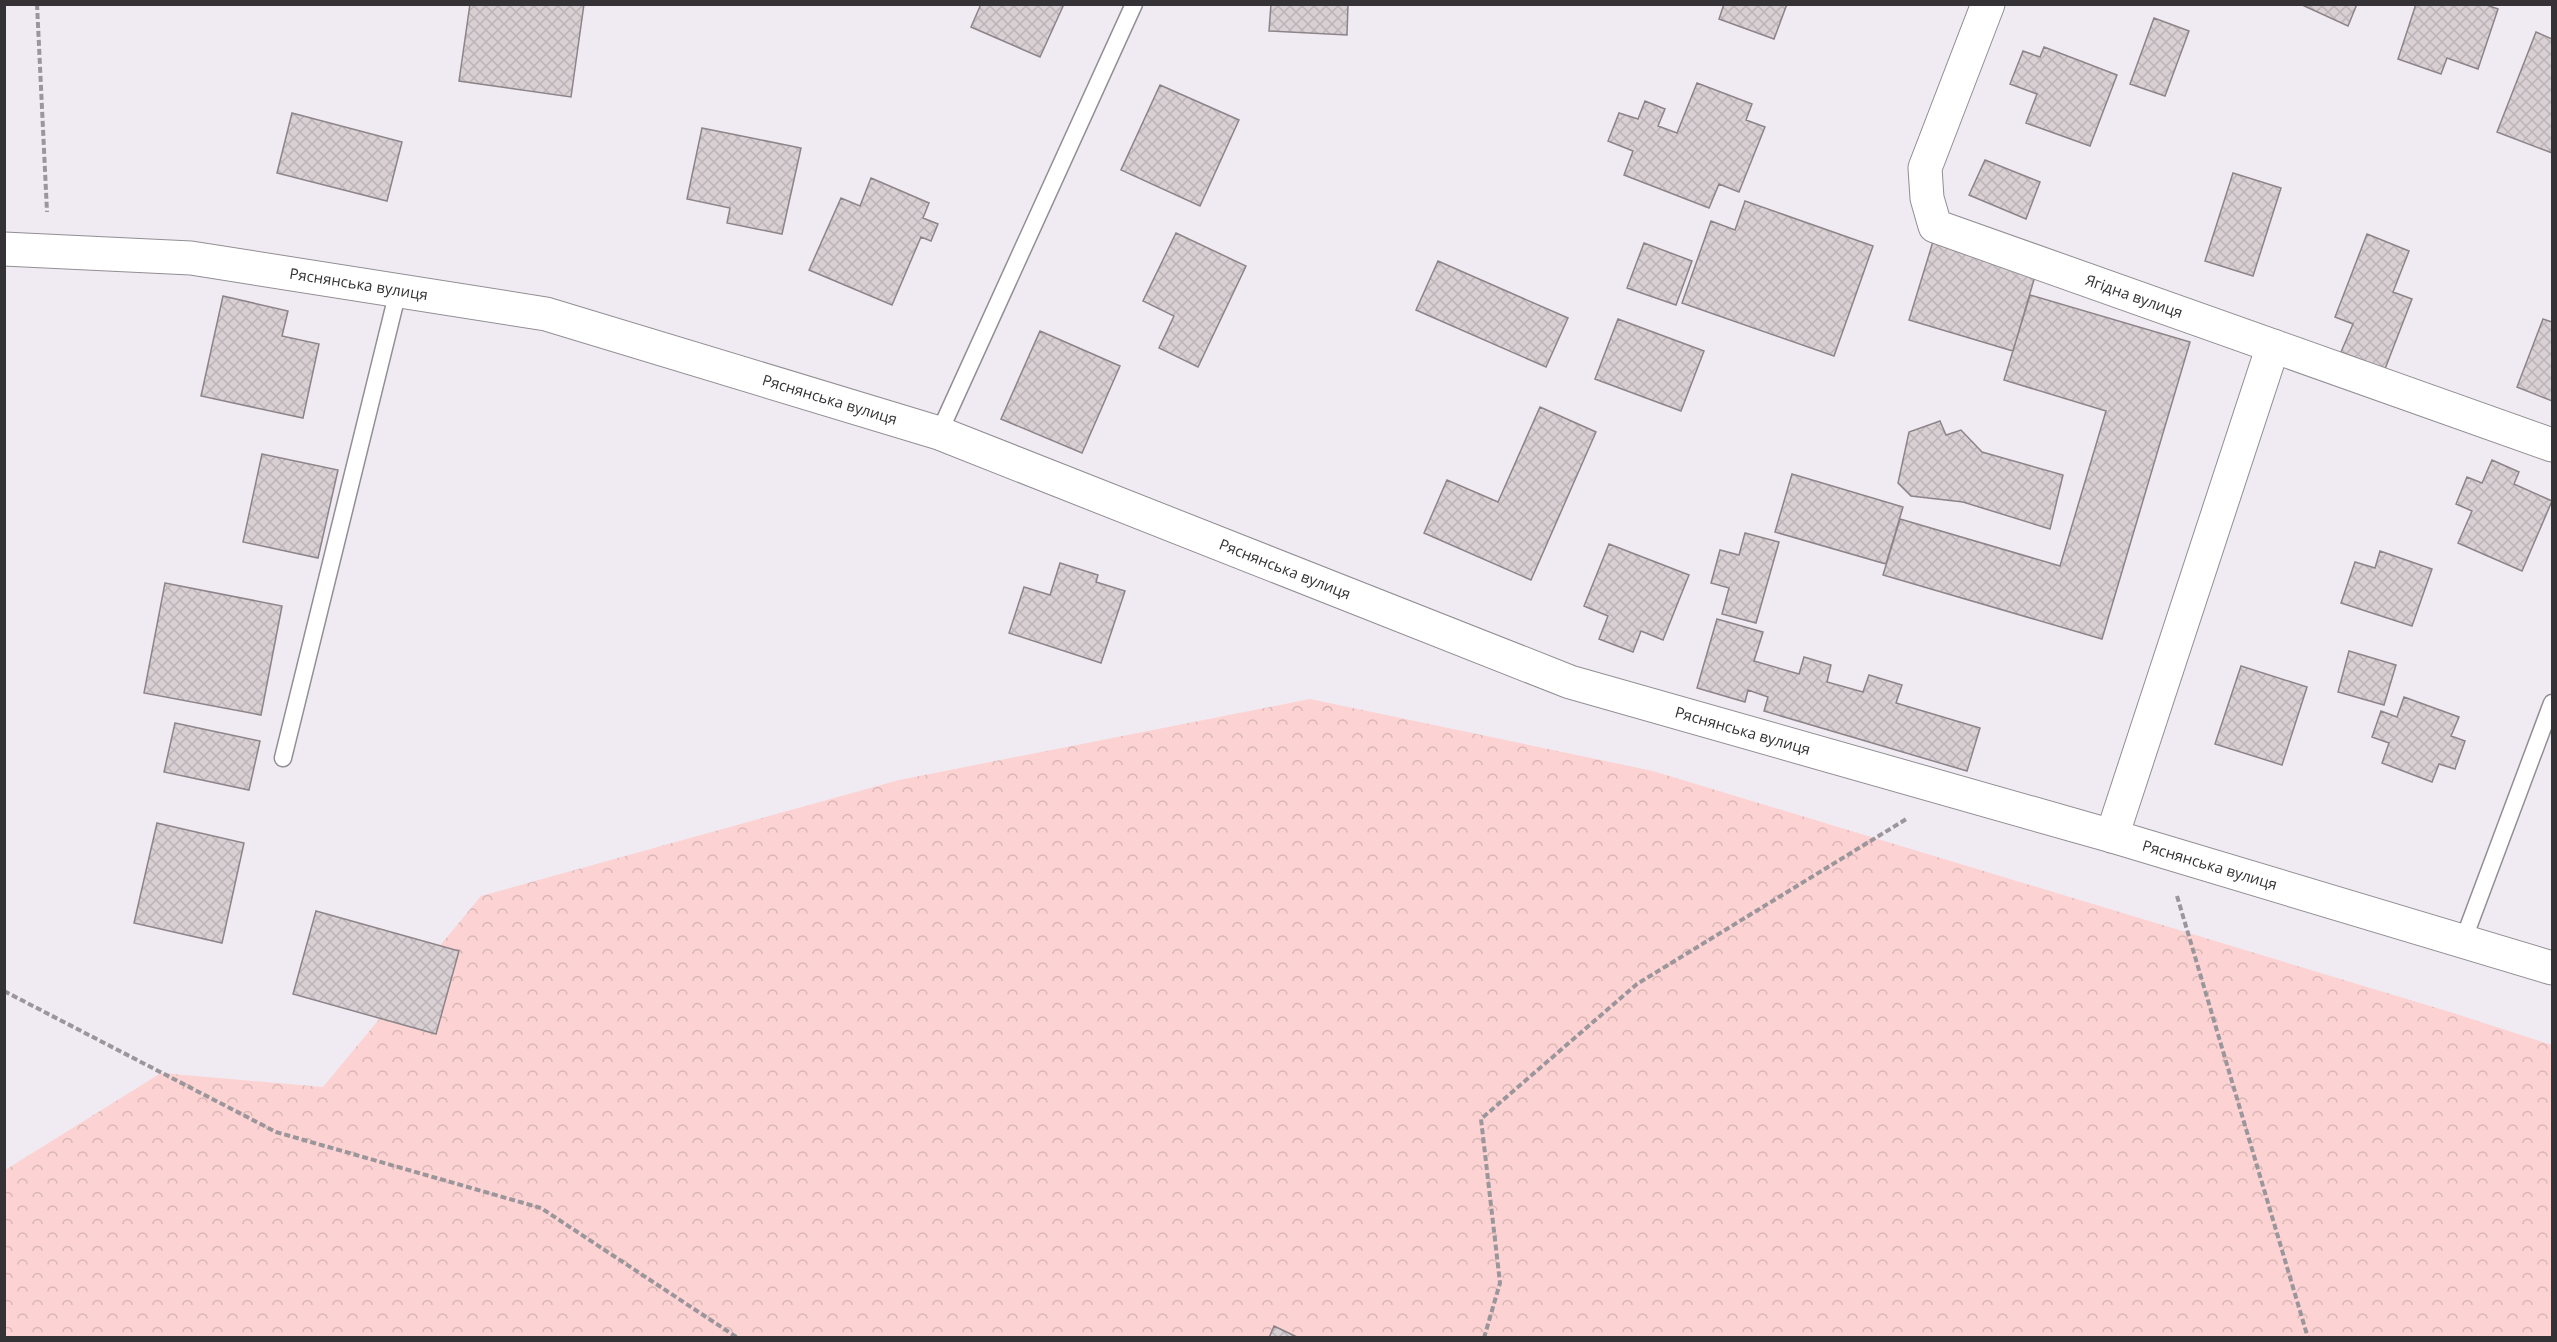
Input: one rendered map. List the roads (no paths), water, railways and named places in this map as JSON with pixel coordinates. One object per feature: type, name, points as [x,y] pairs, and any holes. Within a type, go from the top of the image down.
[{"type":"street","name":"Ягідна вулиця","points":[[1988,4],[1925,168],[1927,198],[1935,226],[2553,445]]},
{"type":"street","name":"Ряснянська вулиця","points":[[4,249],[191,258],[546,314],[939,433],[1570,682],[2112,836],[2553,968]]},
{"type":"street","points":[[2112,836],[2273,346]]},
{"type":"lane","points":[[939,433],[1134,4]]},
{"type":"lane","points":[[283,758],[398,291]]},
{"type":"lane","points":[[2463,941],[2553,704]]}]
